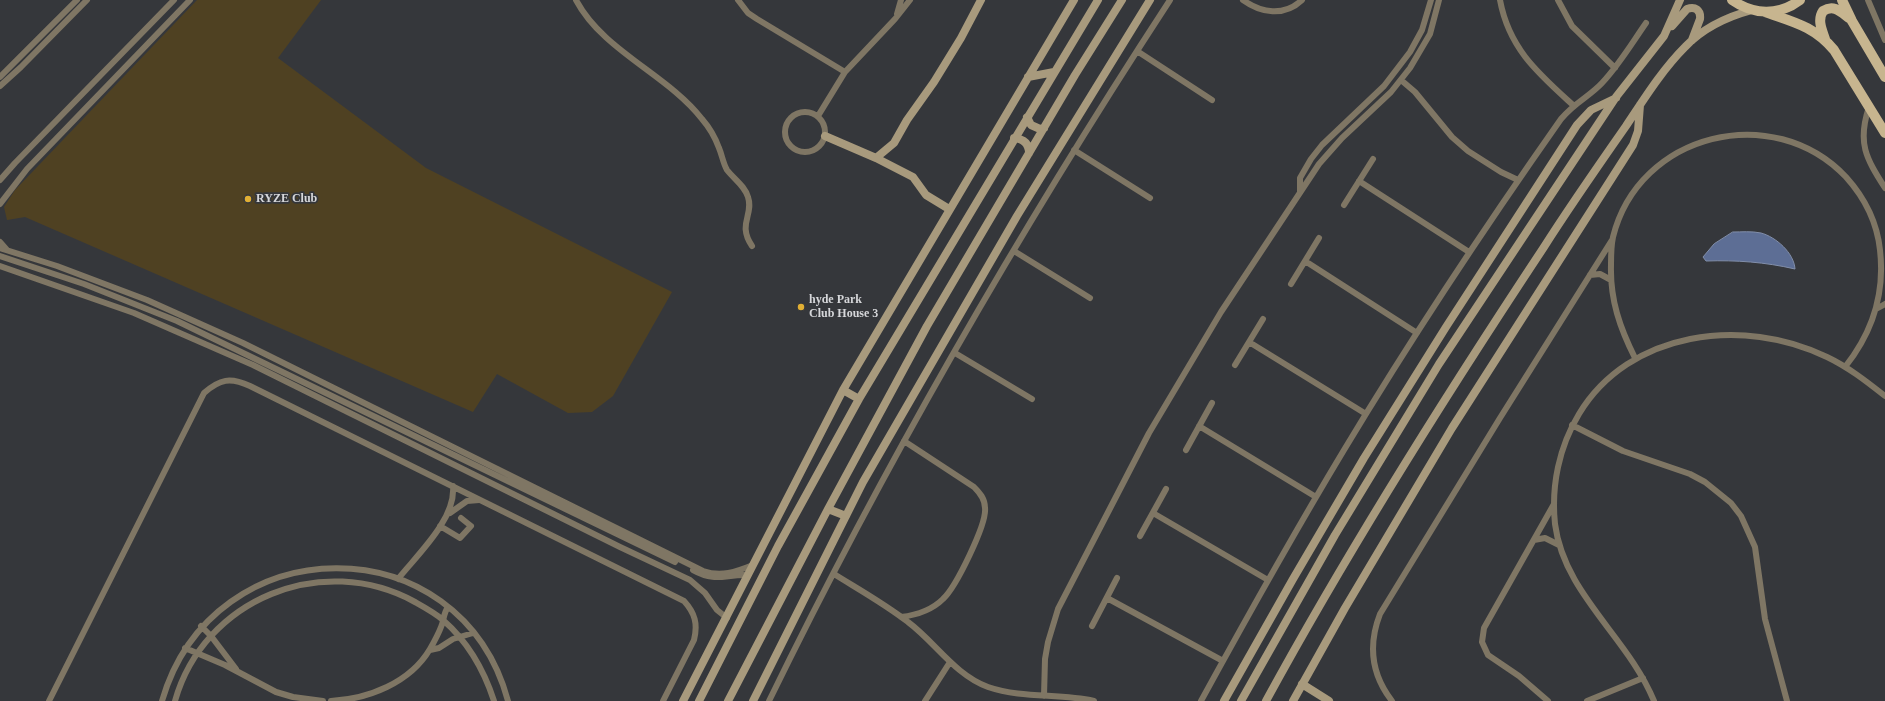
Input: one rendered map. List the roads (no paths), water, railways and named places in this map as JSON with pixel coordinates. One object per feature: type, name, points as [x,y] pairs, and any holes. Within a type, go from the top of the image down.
[{"type":"main road","points":[[876,158],[894,143],[906,120],[934,82],[962,38],[981,0]]},
{"type":"main road","points":[[683,701],[843,390],[1074,0]]},
{"type":"main road","points":[[699,701],[778,546],[859,399],[1098,0]]},
{"type":"main road","points":[[728,701],[828,509],[927,326],[1029,153],[1122,0]]},
{"type":"main road","points":[[753,701],[863,482],[1017,216],[1150,0]]},
{"type":"main road","points":[[1664,36],[1680,0]]},
{"type":"main road","points":[[1732,0],[1740,6],[1765,12],[1809,28],[1826,40],[1834,50],[1885,134]]},
{"type":"main road","points":[[1765,12],[1777,11],[1800,0]]},
{"type":"main road","points":[[1842,0],[1852,21],[1885,77]]},
{"type":"main road","points":[[1241,701],[1335,535],[1439,364],[1616,98],[1687,8],[1697,9],[1700,15],[1691,40]]},
{"type":"main road","points":[[1826,40],[1820,23],[1820,18],[1824,11],[1831,8],[1836,8],[1852,21]]},
{"type":"main road","points":[[1266,701],[1326,595],[1458,378],[1566,212],[1640,105],[1675,57],[1691,40],[1714,25],[1732,16],[1752,10]]},
{"type":"main road","points":[[1028,77],[1054,72]]},
{"type":"main road","points":[[1224,701],[1308,552],[1364,458],[1446,326],[1577,124],[1591,110],[1616,98]]},
{"type":"main road","points":[[1295,700],[1302,684],[1452,428],[1633,145],[1638,131],[1640,105]]},
{"type":"main road","points":[[1027,117],[1031,125],[1040,129],[1044,128]]},
{"type":"main road","points":[[825,136],[876,158],[913,178],[926,195],[950,209]]},
{"type":"main road","points":[[1014,138],[1027,144],[1029,153]]},
{"type":"main road","points":[[843,390],[859,399]]},
{"type":"main road","points":[[828,509],[846,516]]},
{"type":"main road","points":[[766,539],[778,546]]},
{"type":"main road","points":[[1302,684],[1329,701]]},
{"type":"street","points":[[0,77],[77,0]]},
{"type":"street","points":[[0,86],[22,67],[87,0]]},
{"type":"street","points":[[0,180],[174,0]]},
{"type":"street","points":[[0,204],[27,169],[190,0]]},
{"type":"street","points":[[576,0],[601,32],[683,100],[704,122],[716,140],[727,170],[744,189],[748,196],[749,209],[745,227],[747,237],[752,246]]},
{"type":"street","points":[[738,0],[748,13],[758,20],[845,72]]},
{"type":"street","points":[[896,19],[901,0]]},
{"type":"street","points":[[818,116],[845,72],[896,19],[910,0]]},
{"type":"street","points":[[769,701],[904,441],[1074,150],[1170,0]]},
{"type":"street","points":[[1243,0],[1260,10],[1277,12],[1293,7],[1302,0]]},
{"type":"street","points":[[1300,192],[1300,178],[1302,172],[1322,145],[1384,86],[1410,52],[1422,30],[1431,0]]},
{"type":"street","points":[[1044,696],[1045,659],[1054,619],[1084,556],[1149,433],[1224,306],[1329,151],[1380,103],[1401,80],[1430,34],[1439,0]]},
{"type":"street","points":[[1500,0],[1510,32],[1526,59],[1536,72],[1573,105]]},
{"type":"street","points":[[1558,0],[1572,26],[1615,68]]},
{"type":"street","points":[[1868,0],[1885,40]]},
{"type":"street","points":[[1201,701],[1316,497],[1366,414],[1469,252],[1561,119],[1573,105],[1601,84],[1615,68],[1646,24]]},
{"type":"street","points":[[1137,51],[1212,100]]},
{"type":"street","points":[[1401,80],[1415,92],[1452,137],[1468,151],[1501,172],[1518,180]]},
{"type":"street","points":[[1869,107],[1864,130],[1864,147],[1870,164],[1885,188]]},
{"type":"street","points":[[798,113],[812,113],[818,116],[826,128],[825,136],[818,148],[805,153],[792,148],[785,136],[787,122],[798,113]]},
{"type":"street","points":[[1351,119],[1356,125]]},
{"type":"street","points":[[1635,358],[1618,321],[1613,301],[1611,280],[1613,239],[1618,219],[1639,184],[1669,157],[1687,147],[1719,137],[1746,134],[1767,136],[1789,141],[1807,148],[1823,158],[1839,170],[1853,185],[1873,220],[1879,239],[1883,277],[1876,309],[1864,338],[1845,367]]},
{"type":"street","points":[[1074,150],[1150,198]]},
{"type":"street","points":[[1344,205],[1373,159]]},
{"type":"street","points":[[1359,181],[1469,252]]},
{"type":"street","points":[[1291,284],[1319,238]]},
{"type":"street","points":[[1392,701],[1378,680],[1372,654],[1375,626],[1380,614],[1613,239]]},
{"type":"street","points":[[0,242],[7,250]]},
{"type":"street","points":[[0,248],[57,266],[147,300],[243,343],[702,571],[713,574],[724,574],[753,565]]},
{"type":"street","points":[[1014,251],[1090,298]]},
{"type":"street","points":[[0,256],[84,284],[177,322],[706,577],[718,578],[748,575]]},
{"type":"street","points":[[1305,261],[1417,333]]},
{"type":"street","points":[[0,266],[134,313],[253,365],[613,544],[690,580],[705,593],[717,610],[727,618]]},
{"type":"street","points":[[1590,275],[1600,274],[1611,280]]},
{"type":"street","points":[[1876,309],[1885,304]]},
{"type":"street","points":[[1235,365],[1263,319]]},
{"type":"street","points":[[1654,701],[1643,678],[1608,625],[1581,593],[1570,572],[1559,545],[1554,504],[1558,465],[1564,444],[1572,425],[1584,405],[1599,387],[1616,371],[1635,358],[1656,348],[1677,341],[1720,335],[1742,335],[1764,338],[1799,346],[1826,356],[1845,367],[1885,396]]},
{"type":"street","points":[[1249,342],[1366,414]]},
{"type":"street","points":[[955,353],[1032,399]]},
{"type":"street","points":[[49,701],[204,393],[213,384],[225,380],[238,381],[677,596],[690,607],[696,623],[694,640],[663,701]]},
{"type":"street","points":[[1186,450],[1212,402]]},
{"type":"street","points":[[1572,425],[1623,451],[1690,474],[1705,482],[1731,503],[1747,526],[1755,547],[1765,619],[1787,701]]},
{"type":"street","points":[[1200,426],[1316,497]]},
{"type":"street","points":[[902,617],[913,615],[928,609],[942,600],[950,592],[959,577],[984,521],[985,508],[982,496],[974,487],[904,441]]},
{"type":"street","points":[[398,579],[448,514],[454,499],[453,486]]},
{"type":"street","points":[[1140,536],[1166,489]]},
{"type":"street","points":[[448,514],[467,501],[482,500]]},
{"type":"street","points":[[1548,701],[1519,676],[1488,655],[1482,642],[1484,628],[1554,504]]},
{"type":"street","points":[[1153,513],[1268,580]]},
{"type":"street","points":[[440,526],[460,538],[471,526],[461,518]]},
{"type":"street","points":[[1534,540],[1545,538],[1555,541],[1559,545]]},
{"type":"street","points":[[162,701],[174,667],[185,648],[201,626],[219,610],[243,593],[277,577],[298,571],[342,568],[364,570],[398,579],[421,589],[448,607],[474,633],[497,670],[508,701]]},
{"type":"street","points":[[834,574],[902,617],[930,641],[950,662],[982,684],[1023,698],[1062,696],[1094,701]]},
{"type":"street","points":[[1092,626],[1117,578]]},
{"type":"street","points":[[175,701],[186,672],[197,654],[211,636],[244,608],[262,598],[282,590],[323,582],[344,582],[386,589],[406,597],[443,620],[459,637],[481,669],[494,701]]},
{"type":"street","points":[[1107,598],[1223,661]]},
{"type":"street","points":[[331,701],[362,697],[378,692],[407,674],[430,650],[442,626],[448,607]]},
{"type":"street","points":[[201,626],[211,636],[238,672]]},
{"type":"street","points":[[430,650],[439,648],[459,637],[474,633]]},
{"type":"street","points":[[185,648],[238,672],[276,692],[293,697],[323,701]]},
{"type":"street","points":[[925,701],[950,662]]},
{"type":"street","points":[[1587,701],[1643,678]]},
{"type":"water","points":[[1733,232],[1758,232],[1767,235],[1783,246],[1788,252],[1794,263],[1795,269],[1750,262],[1706,261],[1703,257],[1714,244]]},
{"type":"place","name":"RYZE Club","points":[[248,199]]},
{"type":"place","name":"hyde Park Club House 3","points":[[801,307]]}]
